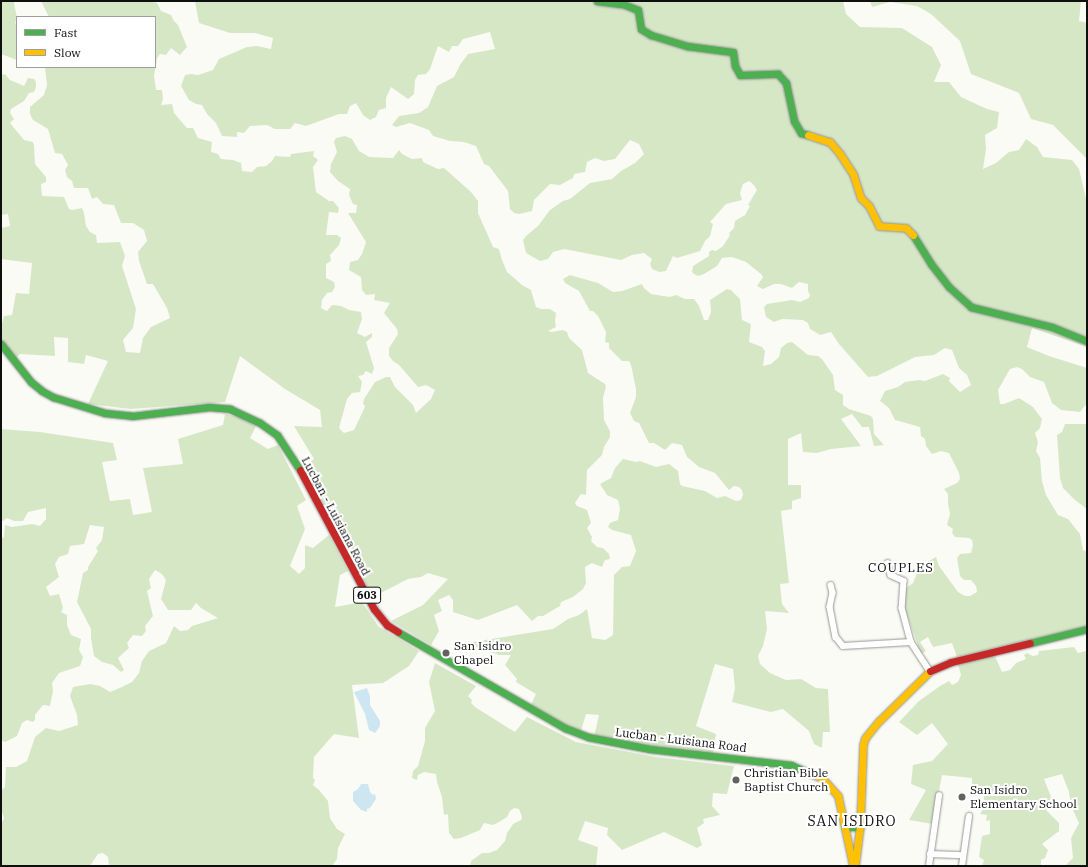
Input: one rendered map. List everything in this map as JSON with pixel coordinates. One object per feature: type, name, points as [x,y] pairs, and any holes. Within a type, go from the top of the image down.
[{"type":"main road","points":[[597,1],[623,4],[638,10],[641,29],[651,35],[687,46],[733,52],[735,66],[740,75],[778,74],[786,83],[794,121],[801,133],[830,142],[853,174],[862,198],[869,206],[879,226],[906,228],[914,236],[931,264],[949,287],[971,307],[1052,327],[1087,341]]},
{"type":"main road","name":"Lucban - Luisiana Road","points":[[1,344],[31,382],[42,391],[54,397],[104,413],[132,416],[209,408],[230,409],[260,423],[277,435],[294,459],[374,609],[387,625],[565,728],[588,737],[650,749],[765,761],[790,765],[810,772],[822,778],[838,796],[845,827]]},
{"type":"main road","points":[[854,866],[860,827],[863,745],[865,738],[915,684],[930,671],[951,662],[985,652],[1087,628]]},
{"type":"main road","points":[[845,827],[860,827]]},
{"type":"main road","name":"603","points":[[845,827],[854,866]]},
{"type":"street","points":[[888,563],[891,575],[904,581],[902,608],[911,642],[930,671]]},
{"type":"street","points":[[831,585],[833,593],[830,607],[836,637],[844,646],[911,642]]},
{"type":"street","points":[[929,866],[939,796]]},
{"type":"street","points":[[962,866],[969,816]]},
{"type":"street","points":[[930,854],[963,855]]},
{"type":"green space","points":[[1,1],[14,1],[17,16],[15,23],[16,60],[1,54]]},
{"type":"green space","points":[[41,1],[151,1],[157,3],[161,11],[171,15],[178,25],[187,47],[180,55],[171,48],[166,55],[160,54],[157,58],[156,64],[156,16],[48,16]]},
{"type":"green space","points":[[195,1],[843,1],[846,14],[860,27],[902,28],[932,47],[941,65],[934,82],[949,82],[961,97],[987,109],[999,112],[997,128],[985,135],[986,149],[983,169],[996,163],[1009,152],[1019,150],[1026,139],[1037,147],[1043,157],[1072,160],[1079,169],[1087,203],[1087,347],[1032,328],[1027,347],[1049,356],[1087,368],[1087,403],[1080,412],[1061,410],[1052,403],[1044,382],[1030,377],[1022,369],[1017,367],[1010,369],[998,390],[1000,404],[1004,404],[1019,398],[1033,407],[1042,419],[1040,428],[1035,433],[1038,442],[1036,451],[1040,458],[1042,481],[1046,495],[1058,515],[1068,519],[1080,534],[1083,550],[1087,552],[1087,626],[957,657],[952,643],[933,647],[928,637],[920,642],[926,651],[921,654],[905,609],[905,589],[913,583],[920,566],[936,557],[939,566],[958,592],[965,596],[970,596],[977,592],[976,586],[971,580],[964,580],[960,576],[957,558],[960,554],[971,553],[973,545],[972,540],[969,538],[955,537],[952,533],[953,529],[947,525],[950,514],[948,494],[944,489],[957,483],[960,479],[959,473],[949,453],[941,451],[932,454],[926,446],[925,439],[921,436],[920,427],[895,420],[889,408],[880,401],[885,391],[898,387],[905,382],[919,380],[925,381],[943,374],[950,378],[949,381],[960,392],[971,385],[967,375],[959,368],[952,350],[945,348],[934,355],[915,357],[877,376],[868,377],[839,344],[831,332],[820,335],[810,329],[808,323],[803,320],[782,319],[774,322],[766,317],[764,307],[767,304],[792,300],[800,302],[809,298],[810,295],[808,291],[808,284],[799,282],[792,288],[781,284],[774,284],[763,289],[757,286],[763,277],[761,274],[746,262],[732,257],[722,258],[717,266],[704,274],[698,276],[694,274],[692,272],[693,266],[709,256],[709,252],[712,250],[716,251],[723,246],[730,235],[729,233],[734,228],[735,221],[745,215],[750,206],[748,205],[757,190],[749,181],[743,184],[740,193],[742,200],[726,204],[710,222],[713,224],[710,236],[705,241],[700,251],[677,258],[673,256],[666,271],[659,272],[652,269],[650,264],[652,259],[644,253],[632,255],[621,260],[564,249],[553,252],[548,259],[540,261],[526,253],[523,240],[526,236],[538,226],[550,210],[563,201],[570,199],[590,183],[612,179],[621,171],[635,163],[644,154],[639,144],[630,140],[615,159],[604,161],[595,158],[587,162],[585,172],[574,174],[573,178],[560,185],[550,184],[534,200],[532,211],[519,214],[514,213],[510,209],[508,191],[489,166],[484,164],[476,146],[433,136],[429,130],[410,123],[396,127],[392,125],[399,116],[419,113],[428,107],[437,86],[454,77],[468,54],[495,49],[490,32],[463,39],[458,46],[452,46],[449,52],[438,46],[430,69],[426,74],[418,75],[415,80],[414,94],[408,99],[391,87],[386,98],[386,108],[379,110],[376,117],[370,120],[363,115],[356,103],[350,106],[347,114],[339,114],[306,126],[295,123],[290,129],[275,129],[267,125],[250,126],[244,133],[237,132],[237,137],[222,136],[216,123],[207,114],[202,105],[196,104],[189,100],[181,86],[185,75],[198,75],[213,70],[219,59],[247,47],[257,46],[271,49],[273,38],[255,33],[230,33],[199,23]]},
{"type":"green space","points":[[870,1],[1081,1],[1079,21],[1087,23],[1087,159],[1053,125],[1031,119],[1019,93],[971,74],[960,41],[931,14],[917,6],[890,2],[872,7]]},
{"type":"green space","points":[[45,68],[155,68],[154,76],[156,90],[162,90],[163,99],[161,105],[172,104],[174,113],[187,128],[193,128],[198,138],[212,142],[211,152],[218,154],[221,159],[233,160],[241,163],[242,171],[252,172],[257,167],[266,166],[275,156],[290,157],[291,154],[314,151],[313,156],[318,160],[313,167],[316,192],[329,201],[333,201],[339,208],[338,213],[329,212],[326,235],[337,235],[341,238],[339,245],[330,255],[331,261],[326,264],[326,278],[334,282],[335,287],[332,292],[327,293],[322,300],[321,308],[327,311],[332,305],[361,312],[362,319],[357,333],[365,337],[372,333],[372,337],[366,342],[374,368],[372,374],[366,371],[363,375],[358,376],[362,382],[360,392],[352,393],[347,399],[339,428],[344,433],[354,430],[365,406],[363,404],[364,399],[375,382],[386,377],[390,377],[395,387],[413,405],[416,413],[431,399],[435,390],[426,385],[418,387],[389,356],[389,348],[398,334],[397,329],[384,313],[390,303],[374,300],[375,294],[366,295],[362,290],[361,277],[349,270],[350,262],[358,260],[362,254],[366,242],[348,213],[356,213],[357,205],[353,204],[349,195],[350,189],[338,181],[330,172],[331,164],[337,152],[334,142],[336,138],[345,136],[352,139],[359,151],[369,157],[393,158],[399,150],[402,154],[412,159],[422,158],[423,162],[438,169],[444,168],[471,192],[478,201],[478,213],[493,247],[499,249],[507,272],[522,285],[531,290],[536,307],[541,309],[550,309],[556,313],[556,327],[548,331],[563,330],[567,332],[569,338],[582,350],[588,373],[605,384],[606,387],[603,398],[604,420],[610,431],[610,437],[604,447],[602,455],[587,470],[586,495],[581,494],[575,503],[577,506],[587,510],[591,523],[587,528],[592,537],[591,541],[597,547],[603,548],[609,554],[610,559],[605,560],[602,567],[592,563],[585,567],[586,583],[583,589],[573,597],[561,602],[560,606],[543,616],[538,616],[532,621],[517,605],[478,620],[453,612],[453,600],[449,595],[438,600],[442,611],[434,615],[439,631],[431,645],[391,621],[423,605],[448,579],[428,573],[421,577],[408,579],[373,597],[304,465],[314,459],[294,426],[322,427],[320,410],[285,389],[240,356],[225,402],[131,409],[88,404],[108,361],[86,355],[84,364],[68,362],[68,338],[54,337],[55,356],[20,354],[15,359],[1,339],[1,328],[4,316],[12,315],[16,293],[29,294],[32,263],[1,259],[1,228],[10,226],[8,214],[1,215],[1,75],[5,74],[10,80],[24,86],[28,78],[34,79],[36,82],[34,92],[29,93],[24,101],[11,109],[10,113],[14,119],[10,123],[24,140],[33,142],[35,164],[46,177],[46,182],[41,184],[42,196],[64,197],[69,209],[72,210],[82,208],[86,226],[90,232],[96,235],[97,243],[120,242],[125,256],[122,266],[136,309],[133,328],[123,340],[126,352],[140,353],[143,338],[151,327],[170,318],[167,308],[153,284],[147,284],[139,261],[138,252],[147,241],[144,230],[133,223],[121,223],[114,205],[103,204],[97,197],[92,199],[88,188],[74,188],[72,181],[67,177],[65,170],[68,165],[62,154],[55,153],[48,129],[33,120],[30,114],[30,107],[44,95],[47,85]]},
{"type":"green space","points":[[570,275],[598,283],[613,292],[622,291],[642,284],[651,294],[670,297],[676,295],[685,299],[694,299],[699,306],[704,320],[708,320],[711,312],[710,300],[727,289],[731,290],[740,299],[742,320],[751,324],[749,342],[762,347],[765,351],[763,366],[771,364],[779,357],[781,348],[787,343],[792,342],[808,355],[818,356],[822,359],[833,375],[835,390],[843,395],[843,405],[849,409],[871,416],[873,419],[874,434],[884,445],[874,446],[869,427],[862,427],[852,414],[841,419],[861,446],[831,449],[817,453],[803,452],[801,433],[788,439],[788,485],[801,485],[801,498],[792,501],[792,509],[781,511],[789,583],[780,584],[782,604],[789,613],[765,611],[767,629],[763,646],[758,656],[760,664],[770,673],[786,680],[801,679],[816,688],[828,689],[830,732],[823,732],[822,748],[814,744],[809,731],[783,709],[771,712],[732,702],[735,688],[733,669],[715,664],[696,726],[716,734],[713,756],[594,737],[599,715],[586,714],[580,734],[530,707],[536,694],[516,682],[517,679],[505,665],[511,655],[499,655],[490,652],[493,646],[486,643],[480,650],[466,647],[473,642],[553,629],[587,609],[592,638],[605,640],[613,635],[614,575],[622,567],[630,566],[636,551],[631,535],[612,530],[608,527],[610,523],[618,520],[620,509],[618,500],[607,495],[600,484],[611,478],[615,468],[623,459],[636,462],[640,461],[656,467],[669,464],[678,471],[680,484],[682,486],[705,491],[717,498],[725,496],[736,501],[741,500],[743,495],[742,490],[739,487],[734,486],[729,490],[715,473],[699,467],[687,457],[682,445],[672,443],[665,450],[654,443],[649,443],[639,423],[634,421],[630,413],[636,397],[636,389],[631,365],[629,361],[622,361],[609,348],[609,343],[605,342],[606,332],[598,316],[593,311],[590,311],[579,291],[565,283],[563,279]]},
{"type":"green space","points":[[225,414],[240,418],[256,426],[250,438],[268,449],[278,445],[306,500],[297,506],[305,529],[290,566],[299,574],[305,568],[305,545],[313,548],[329,535],[348,571],[340,575],[335,607],[362,602],[379,627],[419,651],[409,666],[383,683],[352,685],[359,738],[334,734],[314,757],[313,778],[315,780],[313,785],[328,801],[330,818],[337,829],[345,834],[338,848],[337,859],[332,866],[109,866],[108,857],[103,853],[98,854],[90,866],[1,866],[1,825],[4,818],[1,809],[1,791],[5,787],[6,767],[16,767],[27,761],[35,737],[46,728],[59,731],[78,725],[77,715],[70,696],[73,687],[90,684],[100,686],[110,692],[122,687],[132,682],[139,673],[142,661],[149,651],[166,643],[174,626],[180,631],[188,630],[192,626],[218,618],[201,608],[196,603],[191,610],[168,610],[161,599],[166,580],[162,574],[155,570],[149,579],[151,588],[147,591],[153,616],[145,626],[146,631],[142,636],[133,635],[127,643],[129,648],[118,658],[124,670],[121,672],[113,665],[102,662],[94,656],[91,629],[77,602],[83,573],[88,570],[88,567],[98,551],[96,548],[102,540],[104,527],[90,525],[84,544],[70,546],[68,554],[59,557],[55,564],[59,577],[46,587],[50,596],[59,594],[63,608],[61,612],[67,615],[67,625],[71,635],[81,639],[79,650],[83,657],[80,666],[59,673],[52,683],[53,691],[50,706],[43,705],[35,715],[35,720],[33,722],[27,720],[22,723],[17,736],[5,742],[1,740],[1,539],[4,537],[5,525],[12,527],[32,524],[40,526],[46,519],[46,508],[28,512],[23,521],[14,521],[7,518],[1,522],[1,429],[40,432],[113,443],[117,460],[102,462],[110,501],[130,499],[133,515],[152,512],[143,468],[183,464],[178,439],[223,425]]},
{"type":"green space","points":[[1065,424],[1087,424],[1087,509],[1063,488],[1060,478],[1057,435],[1062,432]]},
{"type":"green space","points":[[1074,647],[1078,653],[1086,651],[1087,648],[1087,866],[1065,866],[1073,858],[1071,838],[1079,823],[1071,806],[1069,792],[1062,774],[1044,779],[1051,797],[1046,810],[1059,823],[1059,831],[1042,844],[1048,850],[1045,858],[1041,860],[1041,866],[982,866],[984,860],[979,857],[982,836],[990,834],[990,820],[986,821],[987,815],[980,814],[983,809],[985,788],[972,787],[972,778],[942,775],[933,824],[909,820],[926,790],[911,784],[913,765],[932,761],[948,744],[932,723],[917,735],[899,722],[919,701],[940,686],[949,681],[952,685],[958,682],[961,675],[957,661],[993,652],[1002,672],[1010,670],[1016,663],[1026,659],[1024,655],[1027,653],[1033,656],[1038,655],[1039,651]]},
{"type":"green space","points":[[435,663],[476,686],[468,696],[472,700],[471,703],[515,732],[527,717],[576,742],[656,757],[734,766],[727,794],[713,793],[712,806],[720,815],[703,819],[704,823],[697,828],[702,845],[697,848],[664,832],[622,850],[607,835],[608,828],[585,821],[578,840],[598,847],[596,866],[470,866],[471,861],[482,853],[489,853],[497,850],[505,841],[507,833],[513,824],[521,820],[522,817],[519,809],[514,808],[510,811],[507,817],[499,822],[493,825],[484,823],[480,830],[461,838],[454,839],[449,833],[448,814],[444,815],[442,797],[436,774],[424,772],[418,775],[417,780],[412,778],[413,771],[418,766],[425,741],[425,728],[435,711],[429,682]]},
{"type":"water","points":[[367,688],[370,696],[370,705],[380,721],[380,726],[375,733],[369,730],[365,714],[354,692]]},
{"type":"water","points":[[361,784],[368,784],[370,792],[373,795],[375,794],[376,799],[370,808],[367,809],[367,812],[361,810],[353,801],[353,792],[358,789]]},
{"type":"traffic: fast","points":[[597,1],[623,4],[638,10],[641,29],[651,35],[687,46],[733,52],[735,66],[740,75],[778,74],[786,83],[794,121],[801,133],[808,135]]},
{"type":"traffic: fast","points":[[913,235],[931,264],[949,287],[971,307],[1052,327],[1087,341]]},
{"type":"traffic: fast","points":[[1,344],[31,382],[42,391],[53,397],[105,413],[132,416],[209,407],[230,409],[260,423],[277,435],[300,470]]},
{"type":"traffic: fast","points":[[1030,643],[1087,629]]},
{"type":"traffic: fast","points":[[398,632],[565,728],[588,737],[650,749],[791,765],[807,772]]},
{"type":"traffic: fast","points":[[845,827],[860,827]]},
{"type":"traffic: slow","points":[[808,135],[830,142],[840,154],[853,174],[861,198],[869,206],[879,226],[906,228],[913,235]]},
{"type":"traffic: slow","points":[[855,866],[860,827],[863,745],[865,738],[879,721],[930,671]]},
{"type":"traffic: slow","points":[[807,772],[822,778],[838,796],[853,866]]},
{"type":"traffic: jam","points":[[300,470],[374,609],[387,625],[398,632]]},
{"type":"traffic: jam","points":[[930,671],[951,662],[1030,643]]},
{"type":"place","name":"San Isidro Chapel","points":[[446,653]]},
{"type":"place","name":"Christian Bible Baptist Church","points":[[736,780]]},
{"type":"place","name":"San Isidro Elementary School","points":[[962,797]]},
{"type":"district","name":"COUPLES","points":[[901,568]]},
{"type":"district","name":"SAN ISIDRO","points":[[852,821]]}]
